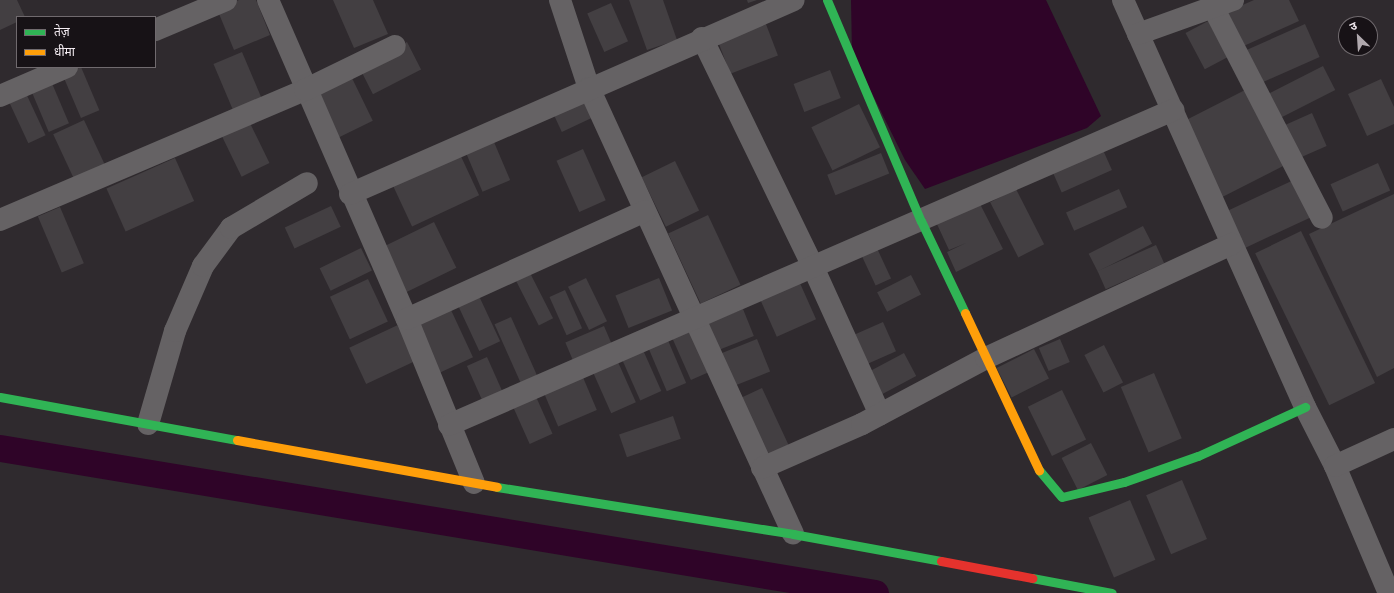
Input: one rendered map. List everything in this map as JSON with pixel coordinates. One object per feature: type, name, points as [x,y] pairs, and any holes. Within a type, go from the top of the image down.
[{"type":"street","points":[[156,30],[226,0]]},
{"type":"street","points":[[268,0],[350,194],[406,319],[474,483]]},
{"type":"street","points":[[560,0],[589,88],[793,534]]},
{"type":"street","points":[[350,194],[702,38],[793,0]]},
{"type":"street","points":[[827,0],[921,221],[1041,474],[1062,497],[1124,482],[1198,456],[1305,407]]},
{"type":"street","points":[[1123,0],[1305,407],[1335,466],[1389,593]]},
{"type":"street","points":[[1138,34],[1233,0]]},
{"type":"street","points":[[1213,7],[1322,218]]},
{"type":"street","points":[[702,38],[813,267],[880,415]]},
{"type":"street","points":[[0,220],[306,90],[395,46]]},
{"type":"street","points":[[0,96],[65,68]]},
{"type":"street","points":[[449,425],[921,221],[1172,110]]},
{"type":"street","points":[[148,424],[175,331],[203,266],[231,228],[307,183]]},
{"type":"street","points":[[406,319],[645,212]]},
{"type":"street","points":[[762,468],[880,415],[986,358],[1232,244]]},
{"type":"street","points":[[0,397],[474,483],[793,534],[1112,593]]},
{"type":"street","points":[[1335,466],[1394,439]]},
{"type":"shaded area","points":[[851,0],[1046,0],[1101,116],[1087,128],[925,189],[905,160],[852,53]]},
{"type":"building","points":[[0,0],[17,0],[25,16],[16,16],[16,22],[0,30]]},
{"type":"building","points":[[239,0],[256,0],[270,35],[234,50],[217,9]]},
{"type":"building","points":[[333,0],[373,0],[388,34],[354,48]]},
{"type":"building","points":[[629,0],[663,0],[677,40],[647,50]]},
{"type":"building","points":[[747,0],[757,0],[748,3]]},
{"type":"building","points":[[1254,0],[1289,0],[1299,21],[1237,49],[1222,14]]},
{"type":"building","points":[[611,3],[628,41],[604,52],[587,14]]},
{"type":"building","points":[[764,19],[778,55],[730,74],[716,37]]},
{"type":"building","points":[[1212,19],[1231,55],[1205,69],[1186,33]]},
{"type":"building","points":[[1305,24],[1320,57],[1261,83],[1247,50]]},
{"type":"building","points":[[407,42],[421,70],[373,94],[359,67]]},
{"type":"building","points":[[242,52],[263,102],[235,114],[213,64]]},
{"type":"building","points":[[1323,66],[1335,90],[1278,119],[1266,95]]},
{"type":"building","points":[[79,68],[81,68],[99,110],[81,118],[63,75]]},
{"type":"building","points":[[830,70],[841,98],[804,112],[794,84]]},
{"type":"building","points":[[350,74],[373,121],[331,141],[309,94]]},
{"type":"building","points":[[1381,79],[1394,107],[1394,124],[1367,136],[1348,94]]},
{"type":"building","points":[[51,81],[69,123],[49,132],[31,90]]},
{"type":"building","points":[[24,89],[46,135],[28,143],[7,97]]},
{"type":"building","points":[[1247,89],[1286,165],[1222,197],[1184,121]]},
{"type":"building","points":[[588,91],[599,115],[562,132],[551,108]]},
{"type":"building","points":[[859,104],[880,147],[832,170],[811,127]]},
{"type":"building","points":[[1312,113],[1327,146],[1295,160],[1280,127]]},
{"type":"building","points":[[248,119],[269,163],[242,177],[220,133]]},
{"type":"building","points":[[84,120],[106,166],[75,181],[53,134]]},
{"type":"building","points":[[491,135],[510,180],[483,192],[463,147]]},
{"type":"building","points":[[583,149],[606,200],[579,212],[557,161]]},
{"type":"building","points":[[458,150],[479,195],[412,227],[391,181]]},
{"type":"building","points":[[1103,150],[1112,170],[1062,192],[1053,172]]},
{"type":"building","points":[[881,153],[889,173],[835,195],[827,175]]},
{"type":"building","points":[[175,158],[194,201],[126,231],[106,189]]},
{"type":"building","points":[[675,161],[699,210],[666,227],[642,177]]},
{"type":"building","points":[[1378,163],[1390,190],[1343,212],[1330,184]]},
{"type":"building","points":[[1298,178],[1315,215],[1246,248],[1228,211]]},
{"type":"building","points":[[1016,189],[1044,244],[1018,257],[990,202]]},
{"type":"building","points":[[1119,189],[1127,207],[1074,231],[1066,213]]},
{"type":"building","points":[[1394,194],[1394,368],[1377,377],[1309,234]]},
{"type":"building","points":[[979,202],[1003,249],[956,272],[947,252],[966,243],[949,250],[936,222]]},
{"type":"building","points":[[331,206],[341,227],[294,248],[285,228]]},
{"type":"building","points":[[60,207],[84,263],[62,273],[38,216]]},
{"type":"building","points":[[708,215],[741,285],[701,303],[668,234]]},
{"type":"building","points":[[434,222],[456,268],[402,295],[379,249]]},
{"type":"building","points":[[1143,226],[1152,244],[1098,272],[1089,254]]},
{"type":"building","points":[[1301,231],[1375,383],[1329,405],[1255,253]]},
{"type":"building","points":[[875,244],[891,278],[876,286],[860,251]]},
{"type":"building","points":[[1156,245],[1164,263],[1106,289],[1098,271]]},
{"type":"building","points":[[361,248],[372,270],[331,291],[320,268]]},
{"type":"building","points":[[529,271],[553,318],[539,325],[515,278]]},
{"type":"building","points":[[911,275],[921,295],[887,312],[877,292]]},
{"type":"building","points":[[586,278],[607,321],[589,330],[568,287]]},
{"type":"building","points":[[659,278],[672,310],[629,328],[615,296]]},
{"type":"building","points":[[368,279],[388,322],[350,339],[330,297]]},
{"type":"building","points":[[799,281],[816,319],[777,337],[760,298]]},
{"type":"building","points":[[565,290],[582,328],[567,335],[549,297]]},
{"type":"building","points":[[479,296],[500,341],[479,351],[458,306]]},
{"type":"building","points":[[743,309],[754,336],[719,350],[708,323]]},
{"type":"building","points":[[451,310],[473,357],[439,373],[417,326]]},
{"type":"building","points":[[511,317],[538,377],[521,385],[495,324]]},
{"type":"building","points":[[883,322],[896,351],[860,367],[847,338]]},
{"type":"building","points":[[400,324],[417,360],[366,384],[349,348]]},
{"type":"building","points":[[604,326],[612,345],[574,362],[565,342]]},
{"type":"building","points":[[692,326],[712,371],[691,380],[671,335]]},
{"type":"building","points":[[667,338],[686,383],[667,391],[648,346]]},
{"type":"building","points":[[757,339],[770,371],[734,386],[721,354]]},
{"type":"building","points":[[1060,339],[1070,362],[1049,371],[1039,348]]},
{"type":"building","points":[[1104,345],[1123,382],[1103,392],[1084,355]]},
{"type":"building","points":[[1034,349],[1049,378],[1012,397],[997,368]]},
{"type":"building","points":[[643,350],[661,391],[640,400],[622,359]]},
{"type":"building","points":[[904,353],[916,376],[879,396],[867,373]]},
{"type":"building","points":[[487,357],[502,391],[482,400],[467,366]]},
{"type":"building","points":[[618,362],[636,402],[611,413],[593,373]]},
{"type":"building","points":[[1154,373],[1182,438],[1149,452],[1121,387]]},
{"type":"building","points":[[582,375],[597,410],[558,426],[543,391]]},
{"type":"building","points":[[762,388],[789,446],[768,456],[741,398]]},
{"type":"building","points":[[533,390],[553,434],[530,444],[510,400]]},
{"type":"building","points":[[1062,390],[1086,439],[1052,456],[1028,407]]},
{"type":"building","points":[[673,416],[681,439],[627,457],[619,435]]},
{"type":"building","points":[[1091,443],[1107,475],[1078,490],[1062,458]]},
{"type":"building","points":[[1182,480],[1207,539],[1171,554],[1146,495]]},
{"type":"building","points":[[1130,500],[1155,560],[1114,577],[1089,518]]},
{"type":"waterway","points":[[0,448],[875,593]]},
{"type":"traffic: fast","points":[[827,0],[921,221],[965,313]]},
{"type":"traffic: fast","points":[[0,397],[237,440]]},
{"type":"traffic: fast","points":[[1039,470],[1062,497],[1124,482],[1198,456],[1305,407]]},
{"type":"traffic: fast","points":[[497,487],[793,534],[941,561]]},
{"type":"traffic: fast","points":[[1032,578],[1112,593]]},
{"type":"traffic: slow","points":[[965,313],[1039,470]]},
{"type":"traffic: slow","points":[[237,440],[497,487]]},
{"type":"traffic: jam","points":[[941,561],[1032,578]]}]
